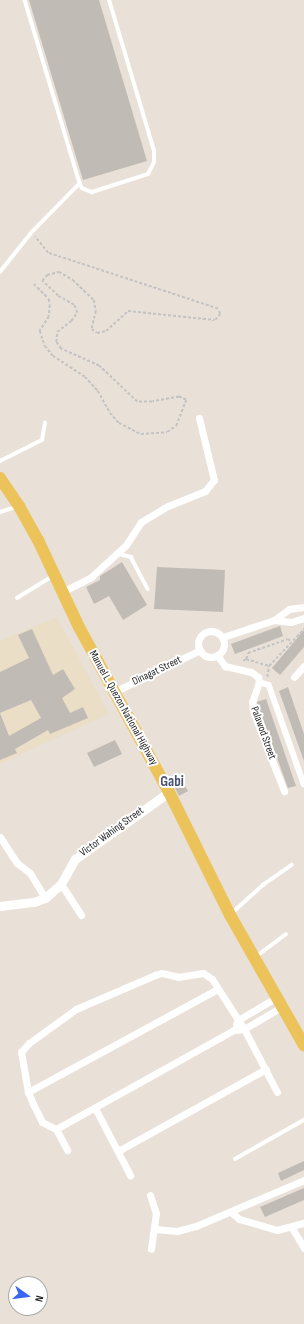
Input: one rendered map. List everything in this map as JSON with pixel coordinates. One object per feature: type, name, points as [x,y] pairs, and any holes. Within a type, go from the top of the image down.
[{"type":"main road","name":"Manuel L. Quezon National Highway","points":[[0,478],[20,506],[62,592],[114,692],[169,792],[230,915],[304,1044]]},
{"type":"street","points":[[62,592],[91,577],[126,545],[141,522],[168,506],[205,491],[214,480],[199,418]]},
{"type":"street","points":[[223,638],[274,620],[283,612],[304,607]]},
{"type":"street","points":[[274,620],[291,622],[304,618]]},
{"type":"street","points":[[214,631],[223,638],[223,649],[217,655],[208,656],[200,650],[199,639],[205,632],[214,631]]},
{"type":"street","name":"Dinagat Street","points":[[114,692],[200,650]]},
{"type":"street","points":[[217,655],[225,666],[252,672],[262,682],[269,685],[304,784]]},
{"type":"street","points":[[294,677],[304,666]]},
{"type":"street","name":"Palawod Street","points":[[262,682],[252,702],[253,708],[284,791]]},
{"type":"street","name":"Victor Wahing Street","points":[[0,906],[34,902],[45,898],[61,884],[75,859],[169,792]]},
{"type":"street","points":[[0,837],[17,863],[30,873],[45,898]]},
{"type":"street","points":[[61,884],[81,915]]},
{"type":"street","points":[[67,1150],[56,1129],[42,1122],[28,1092],[21,1057],[23,1048],[76,1009],[162,973],[179,977],[203,973],[212,979],[244,1030],[278,1092]]},
{"type":"street","points":[[28,1092],[218,989]]},
{"type":"street","points":[[234,1030],[238,1020],[280,1001]]},
{"type":"street","points":[[56,1129],[234,1030],[244,1030],[280,1001]]},
{"type":"street","points":[[118,1151],[266,1069]]},
{"type":"street","points":[[95,1108],[130,1175]]},
{"type":"street","points":[[155,1229],[170,1231],[187,1229],[231,1212],[304,1180]]},
{"type":"street","points":[[150,1194],[156,1213],[155,1229],[150,1249]]},
{"type":"street","points":[[231,1212],[239,1219],[272,1229],[292,1228],[304,1223]]},
{"type":"street","points":[[292,1228],[304,1248]]},
{"type":"lane","points":[[25,0],[80,183],[82,188],[92,192],[118,185],[148,174],[154,162],[154,151],[109,0]]},
{"type":"lane","points":[[0,272],[31,233],[80,183]]},
{"type":"lane","points":[[0,461],[42,440],[46,423]]},
{"type":"lane","points":[[0,512],[20,506]]},
{"type":"lane","points":[[116,553],[131,557],[148,589]]},
{"type":"lane","points":[[17,598],[54,575]]},
{"type":"lane","points":[[230,915],[263,885],[292,865]]},
{"type":"lane","points":[[255,958],[286,934]]},
{"type":"lane","points":[[235,1159],[304,1120]]},
{"type":"path","points":[[31,233],[48,254],[218,309],[220,314],[215,320],[128,311],[106,332],[97,334],[92,330],[96,311],[94,300],[73,280],[59,272],[47,275],[42,280],[58,296],[74,305],[77,313],[71,321],[57,332],[56,342],[61,349],[98,366],[137,402],[152,402],[179,397],[186,400],[176,426],[167,432],[141,434],[119,423],[110,413],[98,391],[85,377],[53,356],[45,346],[40,331],[49,317],[50,305],[48,298],[34,284]]},
{"type":"path","points":[[262,682],[269,666],[304,628]]},
{"type":"path","points":[[246,659],[248,653],[288,639],[292,642]]},
{"type":"shaded area","points":[[57,617],[109,714],[0,764],[0,641]]},
{"type":"building","points":[[29,0],[99,0],[147,161],[83,180]]},
{"type":"building","points":[[122,562],[147,605],[123,620],[109,596],[94,604],[86,587],[100,580],[100,576]]},
{"type":"building","points":[[157,567],[225,570],[223,612],[154,609]]},
{"type":"building","points":[[280,626],[283,636],[235,654],[231,644]]},
{"type":"building","points":[[32,629],[53,675],[63,669],[75,689],[62,698],[70,713],[83,707],[88,718],[50,734],[48,730],[15,749],[17,753],[0,760],[0,713],[0,672],[29,658],[18,635]],"holes":[[[31,700],[41,718],[9,736],[0,713]]]},
{"type":"building","points":[[304,630],[304,647],[280,675],[272,668]]},
{"type":"building","points":[[288,687],[304,734],[304,761],[279,691]]},
{"type":"building","points":[[266,699],[296,786],[288,788],[258,705],[257,702]]},
{"type":"building","points":[[115,740],[122,754],[94,767],[87,753]]},
{"type":"building","points":[[181,779],[188,791],[179,796],[173,784]]},
{"type":"building","points":[[304,1161],[304,1170],[281,1181],[278,1173]]},
{"type":"building","points":[[304,1188],[304,1200],[265,1217],[260,1207]]},
{"type":"district","name":"Gabi","points":[[172,782]]}]
